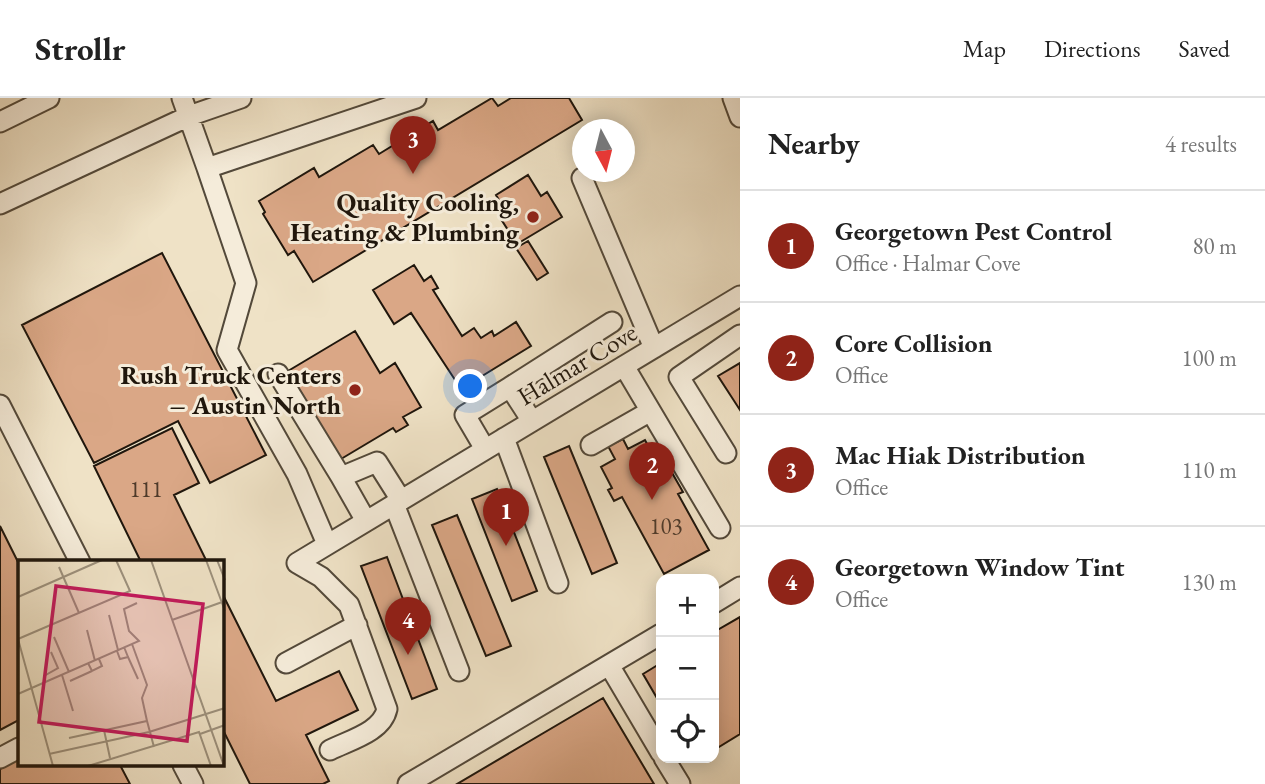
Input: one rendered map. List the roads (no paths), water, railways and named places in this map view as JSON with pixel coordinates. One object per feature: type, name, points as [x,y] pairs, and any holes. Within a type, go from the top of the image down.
[{"type":"street","points":[[0,122],[49,98]]},
{"type":"street","points":[[0,204],[185,107],[241,98]]},
{"type":"street","points":[[207,168],[416,98]]},
{"type":"street","points":[[733,98],[740,117]]},
{"type":"street","points":[[185,107],[246,284],[227,350],[297,474],[327,544]]},
{"type":"street","points":[[584,182],[654,348]]},
{"type":"street","name":"Halmar Cove","points":[[357,625],[349,605],[321,577],[297,563],[739,299]]},
{"type":"street","points":[[485,449],[466,415],[612,322]]},
{"type":"street","points":[[726,453],[679,377],[740,335]]},
{"type":"street","points":[[624,366],[720,528]]},
{"type":"street","points":[[278,374],[366,521]]},
{"type":"street","points":[[510,387],[532,421]]},
{"type":"street","points":[[0,405],[79,560]]},
{"type":"street","points":[[591,445],[649,412]]},
{"type":"street","points":[[504,438],[558,583]]},
{"type":"street","points":[[341,477],[377,463],[397,502],[459,671]]},
{"type":"street","points":[[719,600],[740,587]]},
{"type":"street","points":[[286,663],[357,625],[387,709],[385,720],[375,728],[330,750]]},
{"type":"street","points":[[408,784],[656,637]]},
{"type":"street","points":[[608,665],[656,744]]},
{"type":"street","points":[[0,758],[18,749]]},
{"type":"street","points":[[667,763],[680,784]]},
{"type":"street","points":[[184,766],[193,784]]},
{"type":"place","name":"Mac Hiak Distribution","points":[[413,174]]},
{"type":"place","name":"Quality Cooling, Heating & Plumbing","points":[[533,217]]},
{"type":"place","name":"Rush Truck Centers – Austin North","points":[[355,390]]},
{"type":"place","name":"Core Collision","points":[[652,500]]},
{"type":"place","name":"Georgetown Pest Control","points":[[506,546]]},
{"type":"place","name":"Georgetown Window Tint","points":[[408,655]]}]
